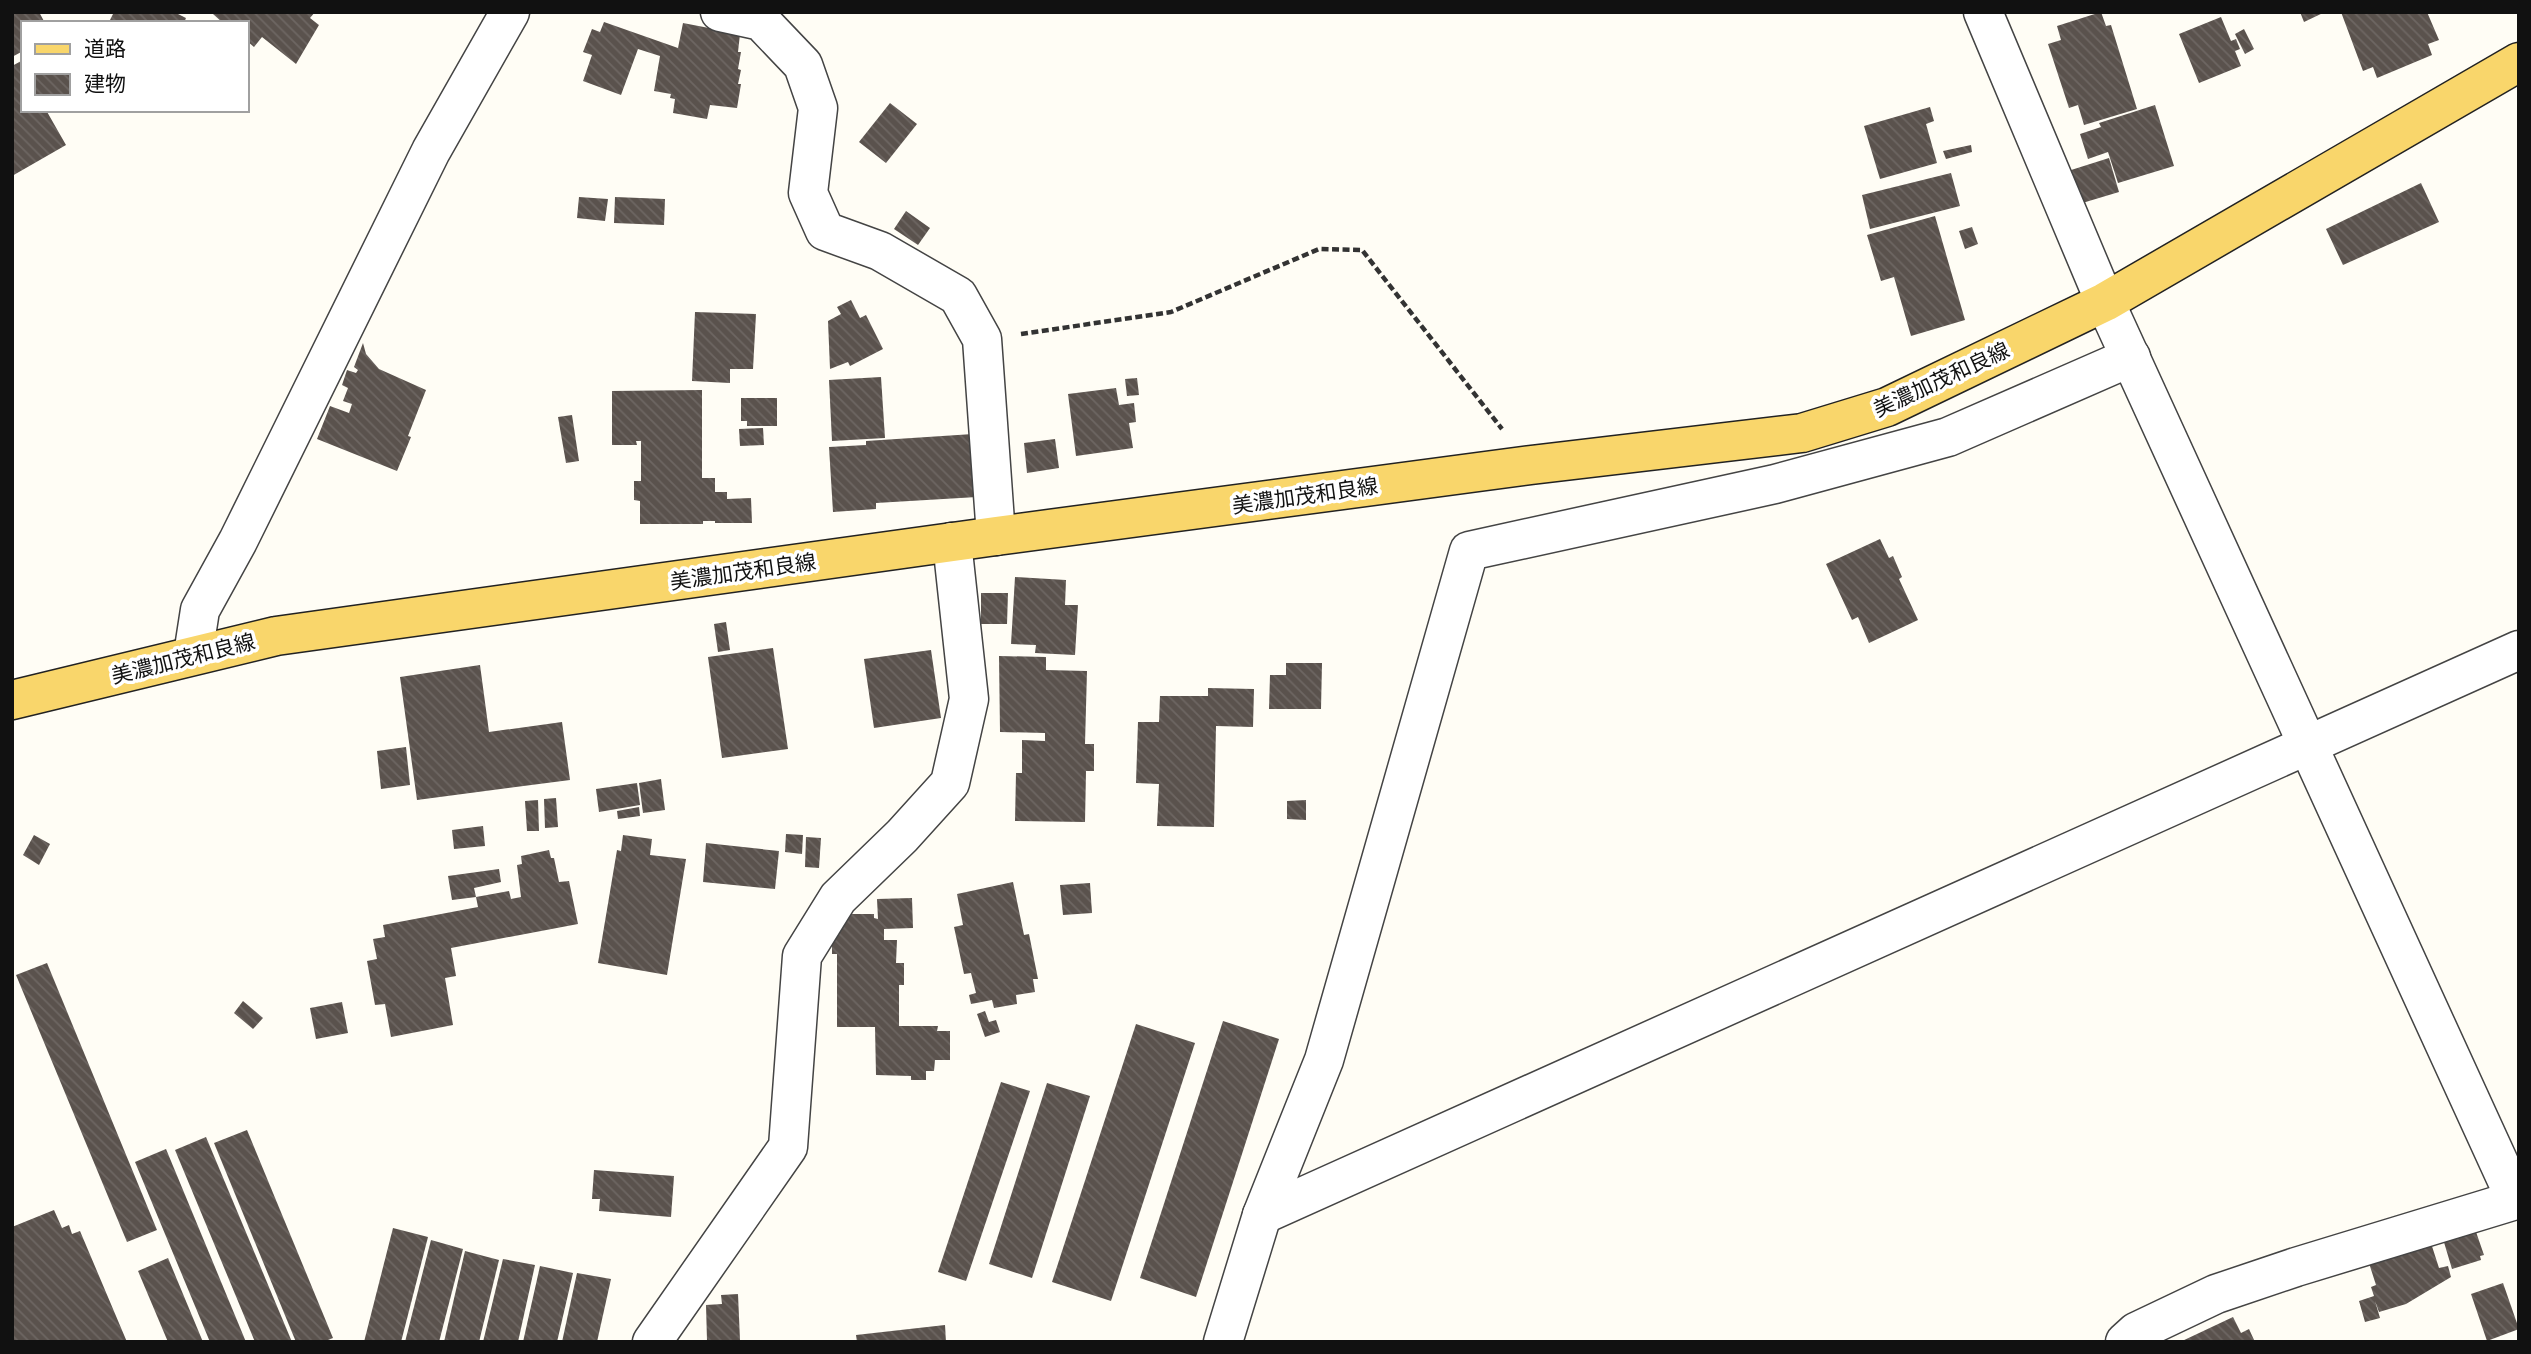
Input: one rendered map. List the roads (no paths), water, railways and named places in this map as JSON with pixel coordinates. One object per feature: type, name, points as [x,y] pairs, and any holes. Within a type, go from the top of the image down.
[{"type":"main road","name":"美濃加茂和良線","points":[[12,700],[276,636],[996,536],[1802,433],[1887,407],[2105,302],[2519,62]]},
{"type":"street","points":[[192,655],[200,610],[238,541],[431,151],[510,12]]},
{"type":"street","points":[[720,12],[761,21],[803,65],[818,108],[808,193],[825,231],[880,251],[958,296],[982,339],[996,536]]},
{"type":"street","points":[[1983,12],[2105,302],[2518,1199],[2216,1294],[2136,1332],[2125,1342]]},
{"type":"street","points":[[1223,1342],[1262,1215],[1324,1060],[1469,551],[1775,484],[1948,437],[2131,356]]},
{"type":"street","points":[[652,1342],[788,1147],[802,956],[838,898],[902,836],[950,783],[969,699],[952,542]]},
{"type":"street","points":[[1262,1215],[2519,650]]}]
